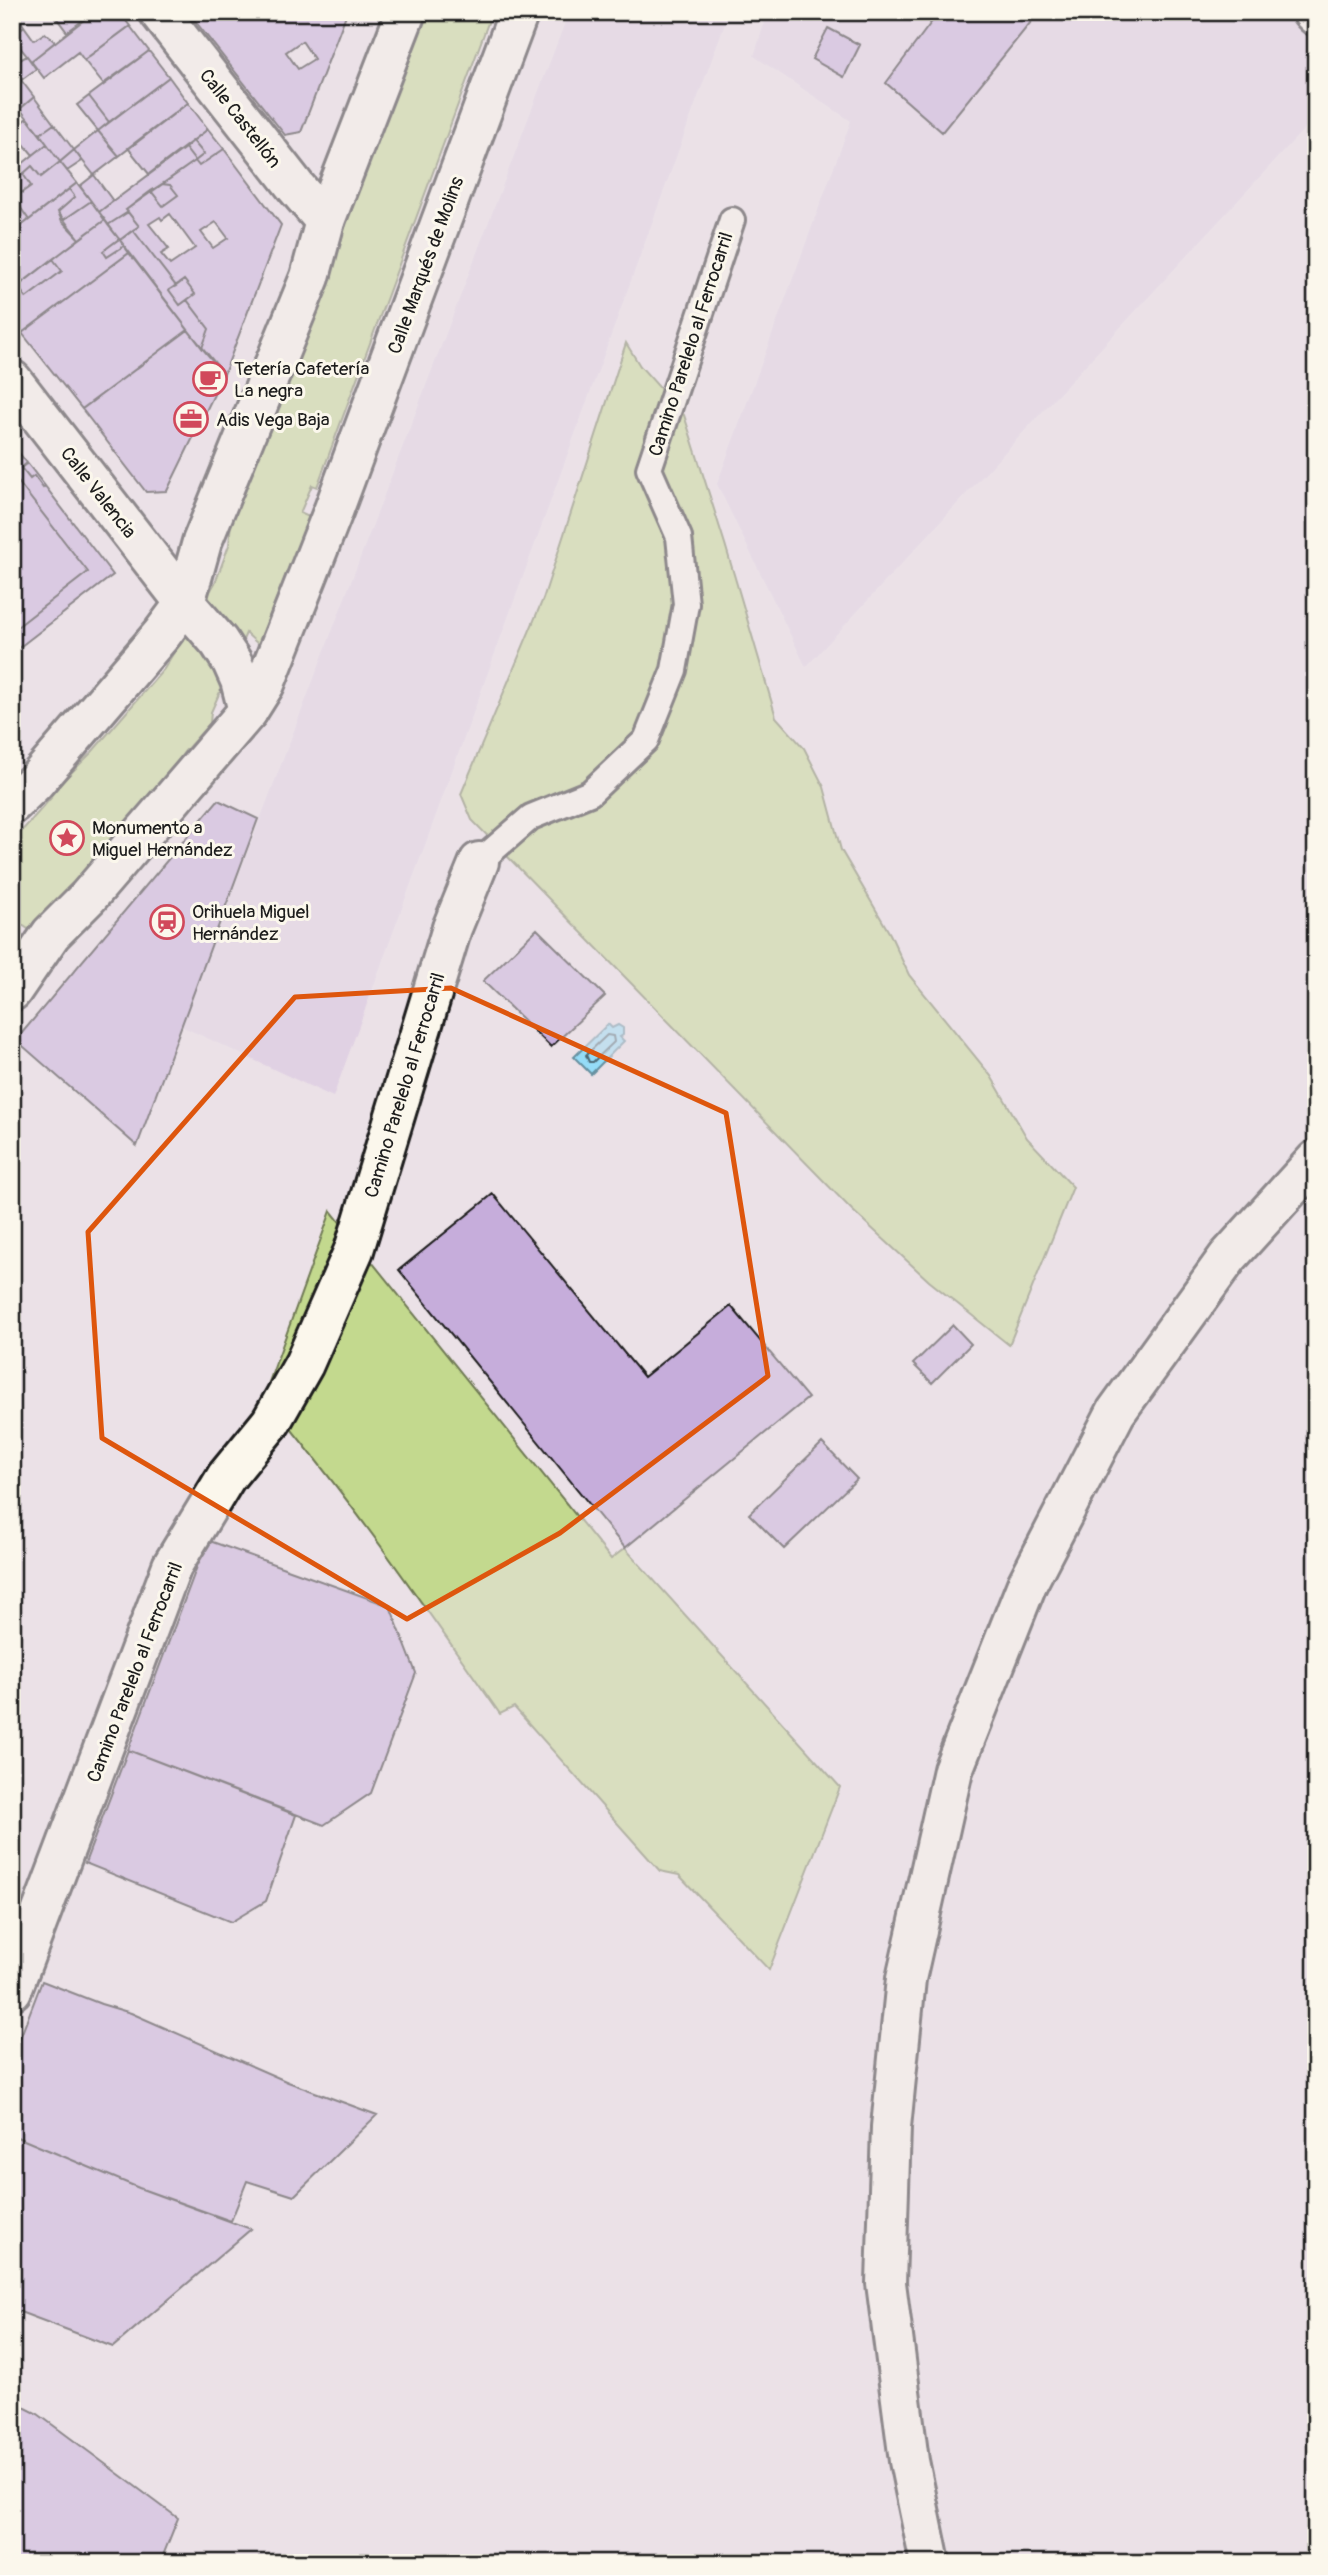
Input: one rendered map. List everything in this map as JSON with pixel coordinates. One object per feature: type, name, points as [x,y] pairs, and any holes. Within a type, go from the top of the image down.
[{"type":"street","name":"Calle Castellón","points":[[159,12],[325,221]]},
{"type":"street","points":[[12,804],[44,771],[185,603],[202,542],[310,277],[325,221],[405,12]]},
{"type":"street","name":"Calle Marqués de Molins","points":[[12,991],[51,934],[88,897],[248,712],[265,684],[334,509],[519,12]]},
{"type":"street","points":[[1312,12],[1316,16]]},
{"type":"street","name":"Calle Valencia","points":[[12,380],[185,603]]},
{"type":"street","points":[[185,603],[219,642],[232,662],[240,680],[248,712]]},
{"type":"street","name":"Camino Parelelo al Ferrocarril","points":[[12,1990],[172,1566],[226,1477],[271,1422],[304,1364],[354,1250],[452,929],[480,862]]},
{"type":"street","points":[[12,936],[25,938],[51,934]]},
{"type":"street","points":[[930,2563],[909,2461],[886,2283],[891,2127],[906,1979],[953,1770],[1027,1584],[1116,1412],[1228,1257],[1316,1160]]},
{"type":"lane","name":"Camino Parelelo al Ferrocarril","points":[[480,862],[531,817],[590,793],[646,740],[674,670],[685,604],[679,537],[649,469],[732,220]]},
{"type":"highlighted area","points":[[451,988],[726,1113],[768,1376],[560,1533],[407,1619],[102,1438],[88,1232],[295,997]]},
{"type":"shaded area","points":[[569,12],[729,12],[333,1097],[181,1026]]},
{"type":"shaded area","points":[[768,12],[1316,12],[1316,116],[806,667],[717,484],[851,121],[754,56]]},
{"type":"green space","points":[[422,12],[492,12],[317,487],[312,485],[300,513],[309,517],[258,644],[246,633],[211,712],[210,723],[184,752],[53,946],[12,918],[12,842],[51,798],[49,795],[92,752],[164,669],[215,583],[229,545],[232,510],[328,269]]},
{"type":"green space","points":[[626,343],[640,366],[684,415],[776,717],[804,748],[824,787],[841,850],[890,934],[909,975],[991,1076],[1027,1138],[1073,1187],[1009,1345],[929,1281],[852,1210],[472,820],[461,794],[543,599]]},
{"type":"green space","points":[[331,1211],[611,1559],[625,1548],[840,1787],[769,1970],[679,1875],[660,1871],[514,1707],[500,1714],[356,1513],[264,1396]]},
{"type":"water","points":[[608,1024],[612,1028],[618,1025],[623,1028],[623,1035],[620,1037],[624,1041],[591,1074],[574,1057]]},
{"type":"building","points":[[12,12],[15,12],[24,26],[12,35]]},
{"type":"building","points":[[52,12],[94,12],[67,32]]},
{"type":"building","points":[[94,12],[119,12],[130,26],[84,60],[78,52],[44,78],[31,61]]},
{"type":"building","points":[[188,12],[347,12],[301,132],[285,135]],"holes":[[[302,41],[314,59],[298,69],[286,52]]]},
{"type":"building","points":[[939,12],[1039,12],[942,132],[886,83]]},
{"type":"building","points":[[24,26],[34,40],[45,33],[55,42],[31,61],[12,37]]},
{"type":"building","points":[[130,26],[149,51],[103,84],[84,60]]},
{"type":"building","points":[[828,28],[860,45],[844,77],[812,59]]},
{"type":"building","points":[[149,51],[169,77],[109,122],[89,96]]},
{"type":"building","points":[[27,56],[36,69],[12,87],[12,58],[16,62]]},
{"type":"building","points":[[169,77],[188,103],[119,156],[98,131]]},
{"type":"building","points":[[21,80],[34,97],[20,109],[12,99],[12,87]]},
{"type":"building","points":[[89,96],[109,122],[98,131],[77,105]]},
{"type":"building","points":[[34,97],[54,124],[40,134],[20,109]]},
{"type":"building","points":[[188,103],[208,129],[149,174],[128,148]]},
{"type":"building","points":[[27,118],[47,144],[33,155],[12,130]]},
{"type":"building","points":[[54,124],[74,150],[60,162],[40,134]]},
{"type":"building","points":[[208,129],[224,149],[199,166],[195,161],[204,154],[193,141]]},
{"type":"building","points":[[98,131],[119,156],[94,175],[74,150]]},
{"type":"building","points":[[193,141],[204,154],[195,161],[185,148]]},
{"type":"building","points":[[47,144],[60,162],[41,177],[32,166],[23,174],[31,186],[14,198],[29,220],[12,233],[12,172]]},
{"type":"building","points":[[185,148],[195,161],[108,225],[99,212]]},
{"type":"building","points":[[224,149],[281,225],[224,374],[202,348],[209,329],[187,300],[195,294],[184,280],[176,286],[133,230],[139,226],[126,210],[151,191],[163,206],[178,195],[170,185],[162,184],[195,161],[199,166]],"holes":[[[170,214],[195,248],[170,265],[161,254],[169,249],[149,224]],[[216,222],[228,238],[213,248],[201,232]]]},
{"type":"building","points":[[74,150],[82,161],[67,171],[60,162]]},
{"type":"building","points":[[60,162],[77,183],[29,220],[14,198],[31,186],[23,174],[32,166],[41,177]]},
{"type":"building","points":[[94,175],[113,201],[99,212],[80,186]]},
{"type":"building","points":[[77,183],[91,201],[62,221],[58,212],[75,197],[69,189]]},
{"type":"building","points":[[162,184],[170,185],[178,195],[163,206],[151,191]]},
{"type":"building","points":[[69,189],[75,197],[58,212],[79,239],[12,291],[12,233]]},
{"type":"building","points":[[91,201],[105,220],[79,239],[62,221]]},
{"type":"building","points":[[128,212],[139,226],[120,240],[108,225]]},
{"type":"building","points":[[105,220],[119,239],[103,251],[107,257],[124,246],[129,253],[22,333],[12,321],[12,291],[18,286],[26,298],[62,271],[53,259]]},
{"type":"building","points":[[133,230],[176,286],[169,290],[180,305],[187,300],[209,329],[202,348],[120,240]]},
{"type":"building","points":[[119,239],[124,246],[107,257],[103,251]]},
{"type":"building","points":[[129,253],[188,330],[82,409],[22,333]]},
{"type":"building","points":[[53,259],[62,271],[26,298],[18,286]]},
{"type":"building","points":[[184,280],[195,294],[180,305],[169,290]]},
{"type":"building","points":[[188,330],[224,374],[167,491],[146,492],[82,409]]},
{"type":"building","points":[[12,444],[27,463],[21,468],[30,479],[34,476],[43,488],[45,486],[113,575],[12,653],[12,631],[88,572],[12,474]]},
{"type":"building","points":[[27,463],[45,486],[43,488],[34,476],[30,479],[21,468]]},
{"type":"building","points":[[12,474],[88,572],[12,631],[12,516],[17,513],[12,507]]},
{"type":"building","name":"Orihuela Miguel Hernández","points":[[218,800],[258,819],[137,1146],[16,1040]]},
{"type":"building","points":[[537,929],[605,996],[551,1047],[483,981]]},
{"type":"building","points":[[493,1194],[644,1377],[731,1306],[808,1398],[625,1548],[399,1270]]},
{"type":"building","points":[[953,1325],[971,1344],[932,1383],[913,1364]]},
{"type":"building","points":[[822,1443],[857,1479],[784,1549],[749,1514]]},
{"type":"building","points":[[207,1540],[390,1606],[416,1673],[371,1793],[324,1825],[128,1750]]},
{"type":"building","points":[[128,1750],[296,1815],[266,1901],[231,1922],[85,1863]]},
{"type":"building","points":[[42,1981],[131,2013],[288,2082],[377,2115],[294,2196],[247,2181],[231,2221],[139,2188],[12,2135],[12,2059]]},
{"type":"building","points":[[12,2135],[139,2188],[251,2229],[113,2347],[12,2309]]},
{"type":"building","points":[[12,2401],[38,2414],[178,2518],[160,2563],[12,2563]]},
{"type":"place","name":"Tetería Cafetería La negra","points":[[210,379]]},
{"type":"place","name":"Adis Vega Baja","points":[[191,419]]},
{"type":"place","name":"Monumento a Miguel Hernández","points":[[67,838]]},
{"type":"place","name":"Orihuela Miguel Hernández","points":[[167,922]]}]
